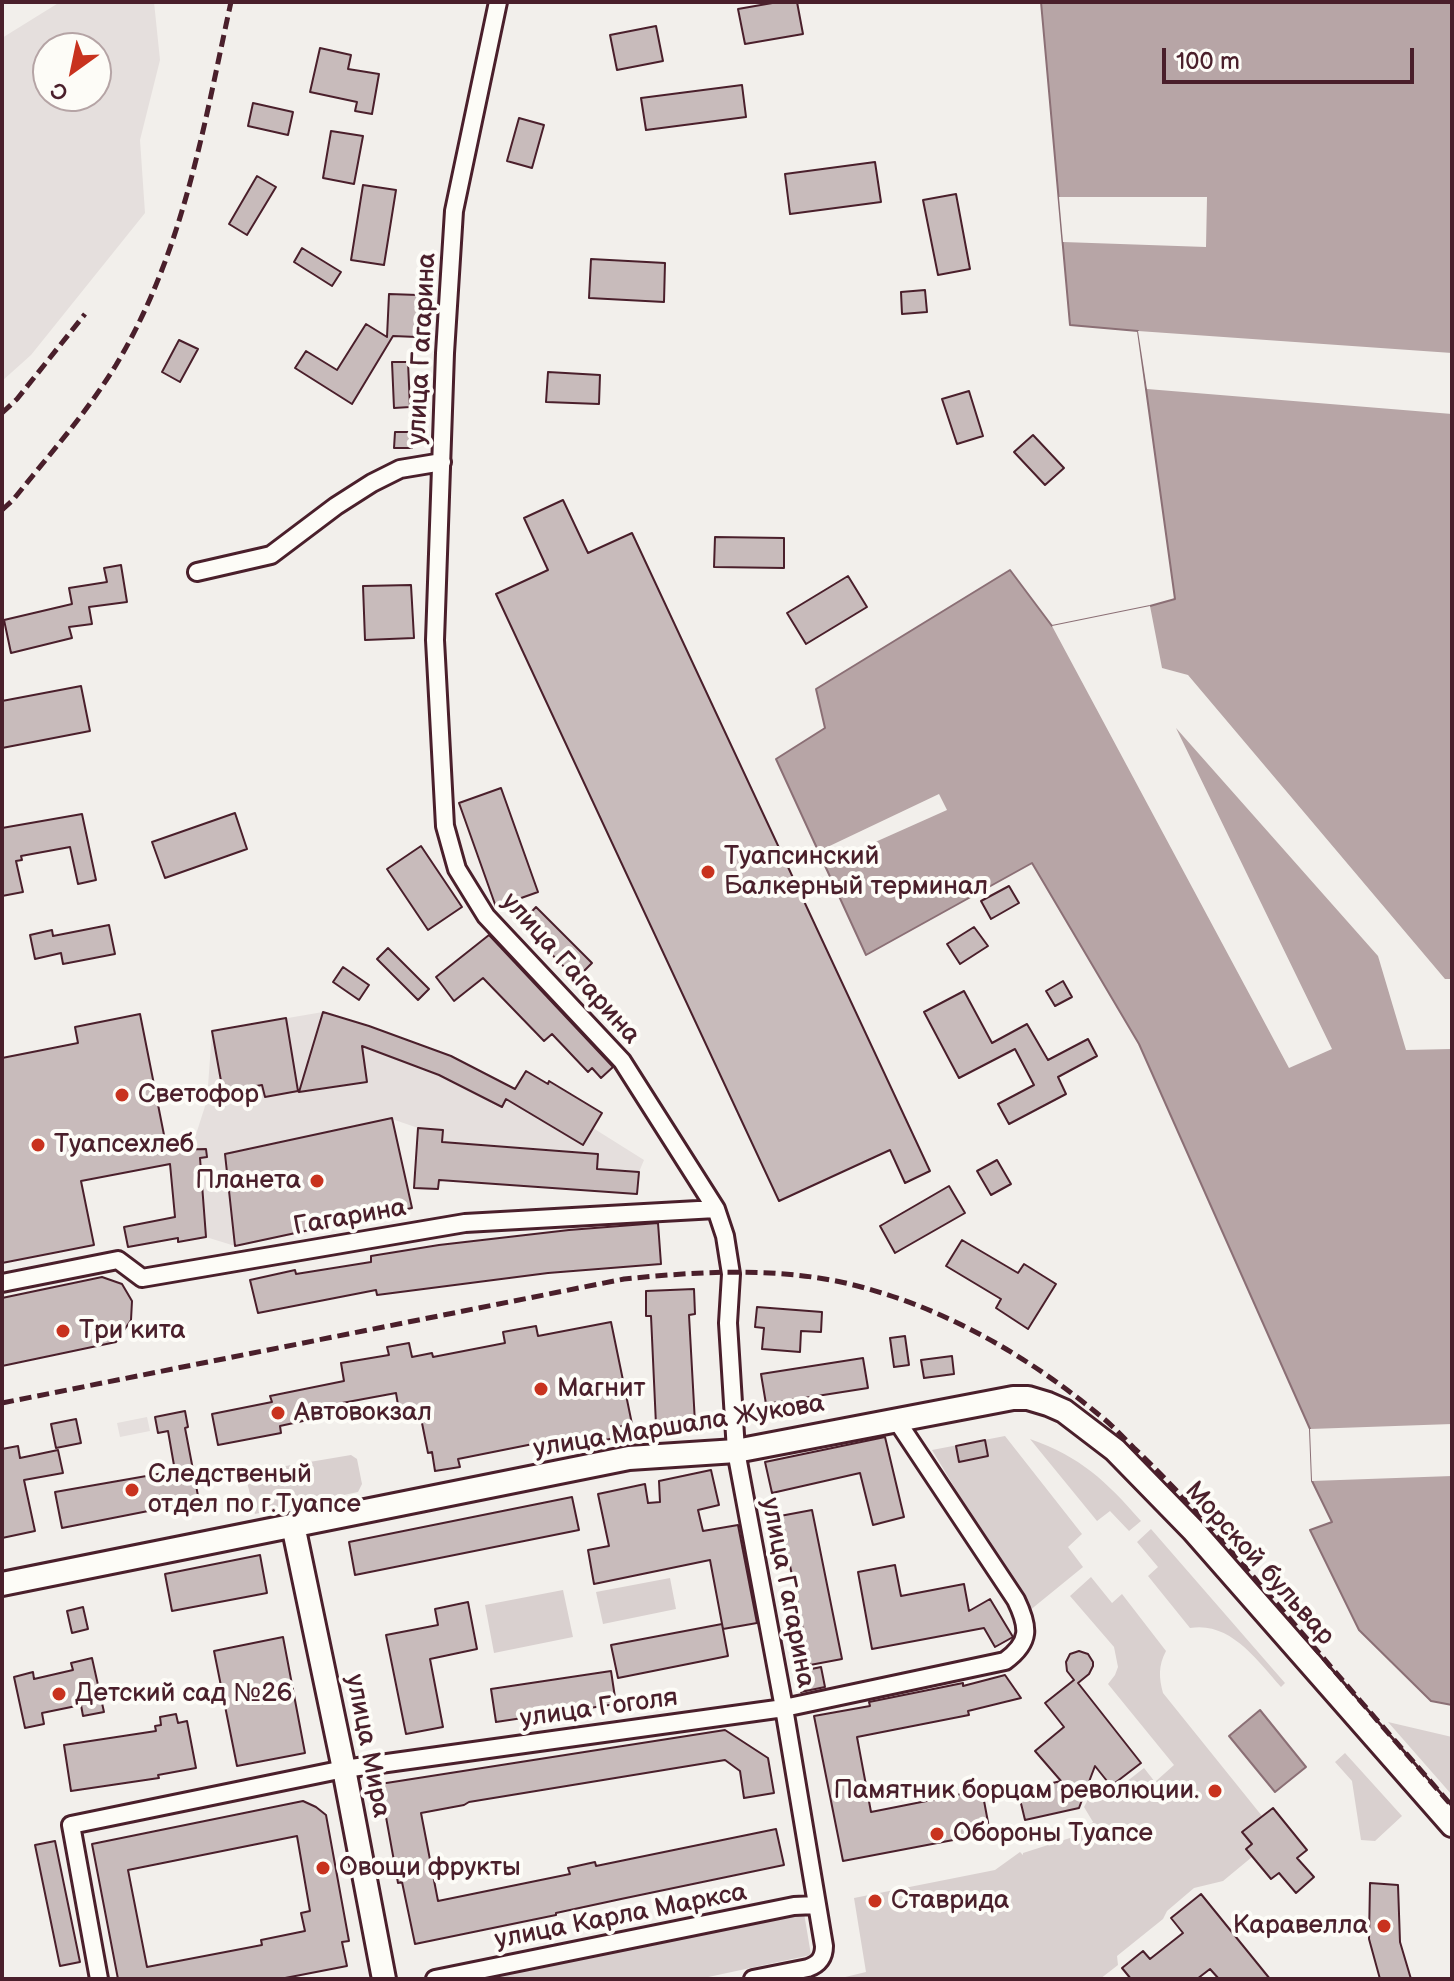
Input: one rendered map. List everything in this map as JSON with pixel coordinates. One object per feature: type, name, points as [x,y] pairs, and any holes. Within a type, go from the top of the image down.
[{"type":"street","name":"улица Гагарина","points":[[498,2],[454,211],[445,353],[435,640],[445,826],[457,869],[486,916],[622,1061],[716,1209],[725,1236],[731,1274],[728,1323],[736,1451],[824,1946],[824,1953],[817,1965],[753,1979]]},
{"type":"street","points":[[197,572],[271,555],[372,483],[400,469],[442,462]]},
{"type":"street","name":"Гагарина","points":[[2,1283],[118,1260],[142,1278],[465,1223],[716,1209]]},
{"type":"street","name":"Морской бульвар","points":[[988,1402],[1028,1398],[1048,1404],[1064,1411],[1115,1450],[1193,1530],[1452,1825]]},
{"type":"street","name":"улица Маршала Жукова","points":[[2,1584],[629,1458],[736,1451],[988,1402]]},
{"type":"street","name":"улица Гоголя","points":[[99,1979],[71,1825],[344,1769],[784,1708],[1005,1661],[1019,1648],[1027,1627],[1016,1600],[897,1421]]},
{"type":"street","name":"улица Мира","points":[[293,1525],[384,1979]]},
{"type":"street","name":"улица Карла Маркса","points":[[435,1979],[779,1909],[816,1905]]},
{"type":"shaded area","points":[[60,2],[154,2],[160,60],[140,140],[145,213],[31,355],[2,381],[2,38]]},
{"type":"shaded area","points":[[1041,2],[1452,2],[1452,1705],[1431,1701],[1359,1630],[1310,1530],[1332,1522],[1312,1481],[1310,1429],[1139,1044],[1032,863],[866,955],[776,759],[825,728],[816,689],[1010,570],[1052,626],[1175,599],[1138,331],[1070,325]]},
{"type":"shaded area","points":[[323,1012],[452,1057],[519,1088],[585,1123],[644,1160],[639,1172],[597,1169],[598,1153],[442,1142],[442,1130],[418,1128],[392,1119],[225,1154],[235,1246],[206,1237],[199,1150],[191,1150],[207,1100],[212,1031]]},
{"type":"shaded area","points":[[147,1417],[150,1431],[120,1437],[117,1423]]},
{"type":"shaded area","points":[[1005,1436],[1082,1534],[1068,1547],[1083,1567],[1029,1611],[932,1450]]},
{"type":"shaded area","points":[[1030,1439],[1064,1454],[1092,1472],[1141,1521],[1129,1531],[1110,1511],[1097,1521]]},
{"type":"shaded area","points":[[351,1455],[357,1459],[362,1484],[358,1492],[255,1514],[246,1478],[250,1472]]},
{"type":"shaded area","points":[[1151,1529],[1285,1683],[1281,1687],[1230,1636],[1204,1627],[1190,1628],[1148,1576],[1158,1567],[1137,1542]]},
{"type":"shaded area","points":[[1091,1577],[1112,1603],[1122,1594],[1166,1651],[1160,1672],[1163,1693],[1262,1816],[1242,1832],[1252,1844],[1246,1849],[1252,1857],[1223,1881],[1194,1888],[1167,1911],[1163,1919],[1117,1956],[1118,1965],[1100,1979],[837,1979],[866,1972],[854,1898],[995,1870],[1020,1852],[1023,1855],[1070,1838],[1093,1822],[1084,1807],[1097,1783],[1112,1793],[1144,1768],[1155,1782],[1174,1765],[1108,1684],[1118,1667],[1114,1647],[1070,1596]]},
{"type":"shaded area","points":[[670,1578],[676,1609],[603,1624],[596,1592]]},
{"type":"shaded area","points":[[563,1590],[573,1637],[494,1653],[485,1605]]},
{"type":"shaded area","points":[[1260,1710],[1306,1767],[1275,1792],[1229,1736]]},
{"type":"shaded area","points":[[1388,1722],[1452,1737],[1452,1795]]},
{"type":"shaded area","points":[[1345,1753],[1402,1816],[1375,1841],[1361,1840],[1352,1781],[1335,1762]]},
{"type":"shaded area","points":[[804,1913],[811,1955],[699,1979],[471,1979]]},
{"type":"pier","points":[[1059,197],[1207,197],[1206,247],[1063,242]]},
{"type":"pier","points":[[1138,331],[1452,353],[1452,414],[1147,389]]},
{"type":"pier","points":[[1150,606],[1162,668],[1188,675],[1445,979],[1452,979],[1452,1049],[1406,1050],[1378,956],[1176,728],[1332,1049],[1289,1068],[1052,626]]},
{"type":"pier","points":[[939,794],[947,810],[826,864],[819,851]]},
{"type":"pier","points":[[1452,1424],[1452,1476],[1312,1481],[1310,1429]]},
{"type":"building","points":[[797,2],[803,34],[745,44],[738,9]]},
{"type":"building","points":[[656,26],[663,61],[617,70],[610,35]]},
{"type":"building","points":[[320,48],[351,55],[348,69],[379,74],[372,114],[355,111],[357,102],[310,92]]},
{"type":"building","points":[[742,85],[746,117],[646,130],[641,98]]},
{"type":"building","points":[[253,103],[293,112],[288,135],[248,126]]},
{"type":"building","points":[[519,118],[544,125],[532,168],[507,161]]},
{"type":"building","points":[[331,131],[363,136],[354,184],[323,178]]},
{"type":"building","points":[[875,162],[881,202],[790,214],[785,174]]},
{"type":"building","points":[[257,176],[276,187],[247,235],[229,224]]},
{"type":"building","points":[[363,185],[396,190],[384,265],[351,260]]},
{"type":"building","points":[[956,194],[970,269],[938,275],[923,200]]},
{"type":"building","points":[[302,248],[341,272],[332,286],[294,262]]},
{"type":"building","points":[[591,259],[665,263],[664,302],[589,298]]},
{"type":"building","points":[[925,290],[927,312],[902,314],[901,292]]},
{"type":"building","points":[[389,294],[418,295],[417,337],[393,336],[352,404],[295,368],[306,351],[337,370],[366,324],[387,337]]},
{"type":"building","points":[[179,340],[198,349],[180,382],[162,372]]},
{"type":"building","points":[[392,362],[408,362],[410,407],[394,408]]},
{"type":"building","points":[[548,372],[600,375],[599,404],[546,402]]},
{"type":"building","points":[[969,391],[983,436],[957,444],[942,399]]},
{"type":"building","points":[[395,432],[413,432],[412,448],[394,448]]},
{"type":"building","points":[[1033,435],[1064,468],[1045,485],[1014,452]]},
{"type":"building","name":"Туапсинский Балкерный терминал","points":[[563,500],[588,553],[632,533],[930,1171],[905,1183],[890,1150],[779,1201],[496,594],[548,570],[524,518]]},
{"type":"building","points":[[715,537],[784,538],[784,568],[714,567]]},
{"type":"building","points":[[121,565],[127,602],[89,607],[92,624],[69,627],[72,638],[11,653],[4,620],[72,604],[69,588],[107,582],[104,568]]},
{"type":"building","points":[[848,576],[867,607],[806,644],[787,613]]},
{"type":"building","points":[[411,585],[414,638],[365,640],[363,586]]},
{"type":"building","points":[[81,686],[90,731],[2,748],[2,701]]},
{"type":"building","points":[[501,788],[538,892],[496,907],[459,803]]},
{"type":"building","points":[[235,813],[247,849],[165,878],[152,842]]},
{"type":"building","points":[[82,814],[96,880],[78,884],[70,847],[21,856],[22,860],[16,861],[23,892],[2,896],[2,828]]},
{"type":"building","points":[[421,846],[462,907],[428,930],[387,869]]},
{"type":"building","points":[[1009,886],[1019,903],[991,919],[981,901]]},
{"type":"building","points":[[536,907],[592,963],[576,979],[521,923]]},
{"type":"building","points":[[109,925],[115,954],[63,964],[61,953],[35,959],[30,935],[52,930],[53,936]]},
{"type":"building","points":[[974,927],[988,946],[960,964],[947,944]]},
{"type":"building","points":[[489,935],[613,1067],[601,1078],[592,1068],[588,1072],[552,1034],[544,1041],[483,978],[454,1001],[436,977]]},
{"type":"building","points":[[388,948],[429,989],[418,1000],[377,959]]},
{"type":"building","points":[[343,967],[369,985],[359,1000],[333,982]]},
{"type":"building","points":[[1063,981],[1072,997],[1055,1006],[1046,991]]},
{"type":"building","points":[[964,991],[992,1043],[1027,1024],[1048,1060],[1088,1039],[1097,1056],[1058,1077],[1066,1094],[1009,1124],[998,1104],[1034,1085],[1015,1049],[959,1078],[924,1012]]},
{"type":"building","points":[[323,1012],[451,1056],[515,1089],[526,1071],[602,1113],[583,1145],[506,1099],[502,1107],[439,1075],[362,1046],[367,1082],[299,1092]]},
{"type":"building","points":[[140,1014],[167,1150],[206,1149],[207,1157],[200,1158],[206,1237],[178,1242],[178,1238],[128,1247],[124,1227],[175,1217],[170,1164],[81,1181],[94,1245],[2,1263],[2,1058],[78,1043],[75,1027]]},
{"type":"building","points":[[286,1018],[298,1091],[265,1097],[262,1085],[223,1092],[212,1031]]},
{"type":"building","name":"Планета","points":[[392,1118],[412,1208],[235,1246],[225,1154]]},
{"type":"building","points":[[418,1128],[443,1130],[442,1142],[598,1154],[597,1169],[639,1172],[637,1194],[439,1180],[438,1189],[414,1188]]},
{"type":"building","points":[[997,1160],[1011,1184],[991,1195],[977,1171]]},
{"type":"building","points":[[949,1186],[965,1213],[895,1253],[880,1226]]},
{"type":"building","points":[[658,1223],[661,1264],[548,1273],[377,1295],[376,1290],[258,1313],[250,1280],[295,1270],[296,1274],[371,1262],[371,1256],[439,1245]]},
{"type":"building","points":[[962,1240],[1018,1273],[1024,1264],[1056,1284],[1028,1329],[996,1308],[1001,1299],[946,1266]]},
{"type":"building","name":"Три кита","points":[[102,1277],[122,1284],[132,1301],[131,1320],[116,1342],[2,1366],[2,1298]]},
{"type":"building","points":[[694,1289],[695,1314],[689,1315],[695,1423],[656,1425],[651,1316],[646,1316],[646,1291]]},
{"type":"building","points":[[757,1307],[822,1312],[821,1332],[801,1331],[800,1352],[762,1349],[764,1328],[755,1327]]},
{"type":"building","points":[[611,1322],[632,1424],[618,1427],[620,1437],[575,1446],[573,1436],[458,1459],[460,1467],[435,1471],[420,1413],[400,1417],[396,1393],[342,1403],[344,1412],[280,1426],[281,1433],[218,1445],[212,1414],[272,1402],[270,1396],[344,1381],[341,1363],[389,1355],[387,1347],[409,1343],[412,1357],[432,1353],[433,1357],[505,1343],[503,1332],[536,1326],[538,1336]]},
{"type":"building","points":[[905,1336],[909,1365],[894,1367],[890,1338]]},
{"type":"building","points":[[952,1356],[954,1374],[924,1378],[921,1360]]},
{"type":"building","points":[[863,1358],[868,1388],[766,1404],[761,1374]]},
{"type":"building","points":[[185,1411],[188,1427],[185,1428],[199,1501],[62,1528],[55,1492],[175,1471],[168,1431],[158,1433],[155,1417]]},
{"type":"building","points":[[76,1419],[81,1443],[56,1448],[51,1424]]},
{"type":"building","points":[[885,1437],[904,1517],[873,1525],[860,1473],[772,1493],[765,1462]]},
{"type":"building","points":[[985,1440],[988,1456],[959,1462],[956,1446]]},
{"type":"building","points":[[18,1446],[20,1458],[58,1450],[63,1473],[24,1480],[35,1531],[2,1538],[2,1449]]},
{"type":"building","points":[[711,1470],[719,1505],[698,1510],[703,1531],[738,1525],[757,1623],[723,1629],[710,1560],[594,1584],[588,1550],[609,1546],[598,1494],[645,1484],[648,1503],[660,1502],[659,1481]]},
{"type":"building","points":[[572,1497],[579,1530],[355,1575],[349,1542]]},
{"type":"building","points":[[812,1510],[842,1659],[810,1665],[780,1516]]},
{"type":"building","points":[[260,1555],[267,1593],[172,1611],[165,1574]]},
{"type":"building","points":[[895,1565],[901,1596],[964,1584],[969,1611],[990,1599],[1013,1637],[995,1647],[984,1628],[872,1649],[858,1572]]},
{"type":"building","points":[[468,1602],[477,1649],[430,1659],[443,1727],[406,1734],[386,1635],[438,1625],[435,1609]]},
{"type":"building","points":[[83,1607],[88,1629],[72,1633],[67,1611]]},
{"type":"building","points":[[722,1624],[728,1656],[618,1678],[611,1645]]},
{"type":"building","points":[[283,1637],[305,1753],[237,1766],[214,1651]]},
{"type":"building","points":[[1079,1651],[1088,1654],[1093,1666],[1078,1683],[1141,1763],[1111,1786],[1095,1766],[1079,1808],[1025,1820],[1018,1791],[1061,1781],[1035,1751],[1064,1727],[1045,1703],[1074,1680],[1067,1671],[1066,1662],[1070,1654]]},
{"type":"building","name":"Детский сад №26","points":[[92,1658],[104,1712],[83,1716],[81,1705],[42,1713],[44,1724],[25,1728],[14,1677],[33,1672],[34,1679],[73,1670],[71,1663]]},
{"type":"building","points":[[821,1667],[825,1687],[801,1692],[797,1672]]},
{"type":"building","points":[[611,1671],[616,1704],[496,1722],[491,1689]]},
{"type":"building","points":[[1005,1675],[1021,1698],[968,1711],[969,1715],[857,1737],[871,1812],[982,1790],[990,1833],[843,1861],[814,1716]]},
{"type":"building","points":[[176,1714],[178,1723],[187,1721],[196,1768],[158,1775],[159,1778],[71,1791],[64,1745],[156,1731],[155,1726],[161,1725],[160,1717]]},
{"type":"building","points":[[725,1730],[768,1758],[774,1793],[744,1798],[740,1771],[725,1760],[469,1802],[421,1813],[438,1901],[570,1874],[568,1868],[595,1862],[596,1866],[776,1829],[784,1865],[415,1944],[402,1882],[398,1883],[380,1784]]},
{"type":"building","points":[[303,1801],[316,1807],[326,1815],[349,1941],[342,1942],[347,1966],[280,1979],[118,1979],[92,1844]],"holes":[[[297,1836],[310,1911],[301,1913],[305,1931],[261,1940],[262,1945],[147,1967],[128,1870]]]},
{"type":"building","points":[[1273,1808],[1307,1850],[1297,1858],[1314,1877],[1296,1893],[1279,1873],[1271,1879],[1246,1849],[1252,1844],[1242,1832]]},
{"type":"building","points":[[55,1841],[80,1962],[60,1966],[35,1845]]},
{"type":"building","name":"Каравелла","points":[[1370,1883],[1398,1885],[1400,1942],[1411,1979],[1380,1979],[1369,1939]]},
{"type":"building","points":[[1201,1894],[1270,1979],[1219,1979],[1210,1969],[1197,1979],[1131,1979],[1122,1968],[1143,1951],[1150,1959],[1183,1933],[1171,1918]]},
{"type":"railway","points":[[2,510],[92,401],[116,365],[159,278],[175,234],[200,143],[231,2]]},
{"type":"railway","points":[[2,413],[17,399],[85,314]]},
{"type":"railway","points":[[2,1403],[624,1279],[684,1274],[776,1273],[865,1288],[928,1310],[988,1339],[1045,1374],[1107,1422],[1211,1529],[1452,1806]]},
{"type":"place","name":"Туапсинский Балкерный терминал","points":[[708,872]]},
{"type":"place","name":"Светофор","points":[[122,1095]]},
{"type":"place","name":"Туапсехлеб","points":[[38,1145]]},
{"type":"place","name":"Планета","points":[[317,1181]]},
{"type":"place","name":"Три кита","points":[[63,1331]]},
{"type":"place","name":"Магнит","points":[[541,1389]]},
{"type":"place","name":"Автовокзал","points":[[278,1413]]},
{"type":"place","name":"Следственый отдел по г.Туапсе","points":[[132,1490]]},
{"type":"place","name":"Детский сад №26","points":[[59,1694]]},
{"type":"place","name":"Памятник борцам революции.","points":[[1215,1791]]},
{"type":"place","name":"Обороны Туапсе","points":[[937,1834]]},
{"type":"place","name":"Овощи фрукты","points":[[323,1868]]},
{"type":"place","name":"Ставрида","points":[[875,1901]]},
{"type":"place","name":"Каравелла","points":[[1384,1926]]}]
